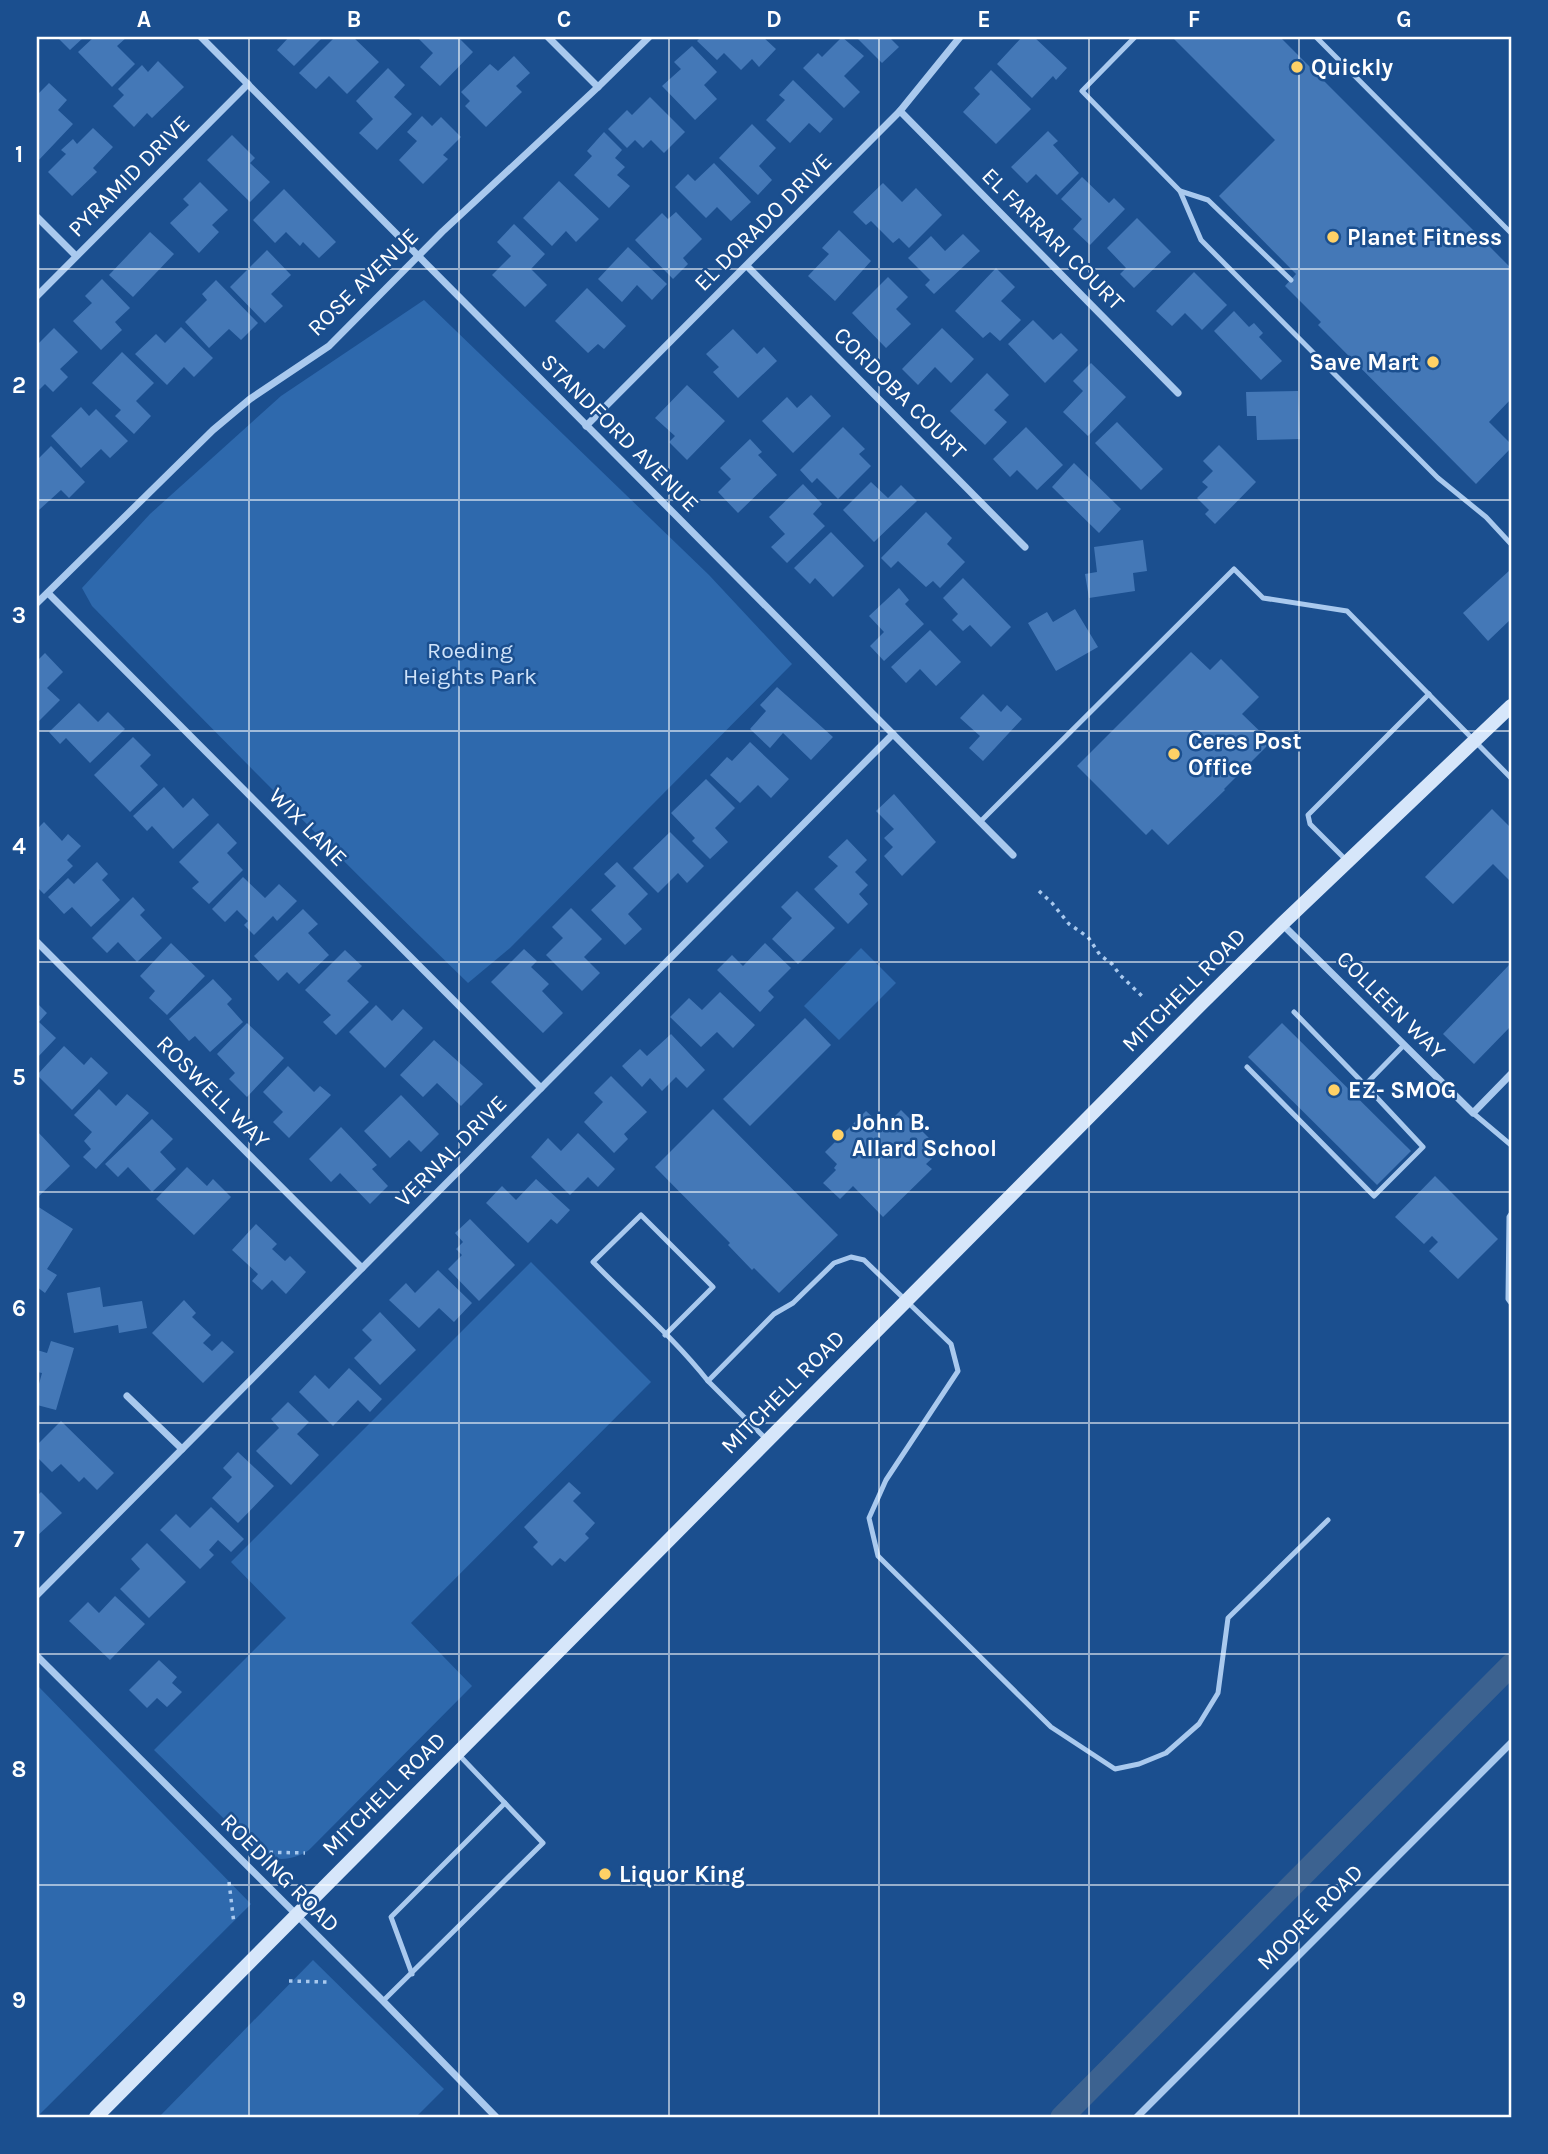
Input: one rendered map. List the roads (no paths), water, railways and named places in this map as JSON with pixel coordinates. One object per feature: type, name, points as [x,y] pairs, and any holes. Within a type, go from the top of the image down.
[{"type":"street","name":"STANDFORD AVENUE","points":[[201,37],[1013,855]]},
{"type":"street","points":[[548,37],[598,87]]},
{"type":"street","name":"ROSE AVENUE","points":[[37,604],[213,430],[250,400],[329,346],[417,256],[649,37]]},
{"type":"street","name":"EL DORADO DRIVE","points":[[586,426],[900,111],[960,37]]},
{"type":"street","name":"PYRAMID DRIVE","points":[[37,296],[248,84]]},
{"type":"street","name":"EL FARRARI COURT","points":[[900,111],[1178,393]]},
{"type":"street","points":[[37,217],[76,256]]},
{"type":"street","name":"CORDOBA COURT","points":[[747,266],[1025,547]]},
{"type":"street","name":"WIX LANE","points":[[48,593],[541,1088]]},
{"type":"street","name":"MITCHELL ROAD","points":[[96,2117],[1282,924],[1511,706]]},
{"type":"street","name":"VERNAL DRIVE","points":[[37,1595],[893,734]]},
{"type":"street","name":"COLLEEN WAY","points":[[1282,924],[1473,1113]]},
{"type":"street","name":"ROSWELL WAY","points":[[37,942],[362,1268]]},
{"type":"street","points":[[1473,1113],[1511,1074]]},
{"type":"street","points":[[127,1396],[182,1449]]},
{"type":"street","name":"ROEDING ROAD","points":[[37,1656],[496,2117]]},
{"type":"street","name":"MOORE ROAD","points":[[1137,2117],[1511,1744]]},
{"type":"lane","points":[[1135,37],[1082,91],[1180,191],[1201,240],[1438,478],[1486,517],[1511,544]]},
{"type":"lane","points":[[1316,37],[1511,233]]},
{"type":"lane","points":[[1180,191],[1208,200],[1291,280]]},
{"type":"lane","points":[[979,821],[1234,569],[1263,598],[1347,611],[1511,778]]},
{"type":"lane","points":[[1347,861],[1311,824],[1308,815],[1429,694]]},
{"type":"lane","points":[[1247,1067],[1374,1196],[1423,1147],[1294,1012]]},
{"type":"lane","points":[[1365,1085],[1404,1045]]},
{"type":"lane","points":[[1473,1113],[1511,1145]]},
{"type":"lane","points":[[665,1335],[713,1287],[641,1214],[593,1262],[767,1440]]},
{"type":"lane","points":[[1511,1214],[1508,1299],[1511,1303]]},
{"type":"lane","points":[[708,1381],[774,1314],[793,1303],[838,1261],[851,1257],[864,1260],[951,1344],[958,1371],[886,1480],[869,1518],[878,1556],[1051,1727],[1115,1769],[1139,1764],[1166,1753],[1199,1724],[1218,1693],[1228,1618],[1328,1520]]},
{"type":"lane","points":[[383,2001],[543,1843],[457,1753]]},
{"type":"lane","points":[[412,1974],[391,1917],[505,1803]]},
{"type":"waterway","points":[[1062,2117],[1511,1665]]},
{"type":"place","name":"Quickly","points":[[1297,67]]},
{"type":"place","name":"Planet Fitness","points":[[1333,237]]},
{"type":"place","name":"Save Mart","points":[[1433,362]]},
{"type":"place","name":"Ceres Post Office","points":[[1174,754]]},
{"type":"place","name":"EZ- SMOG","points":[[1334,1090]]},
{"type":"place","name":"John B. Allard School","points":[[838,1135]]},
{"type":"place","name":"Liquor King","points":[[605,1874]]},
{"type":"park label","name":"Roeding Heights Park","points":[[470,663]]}]
